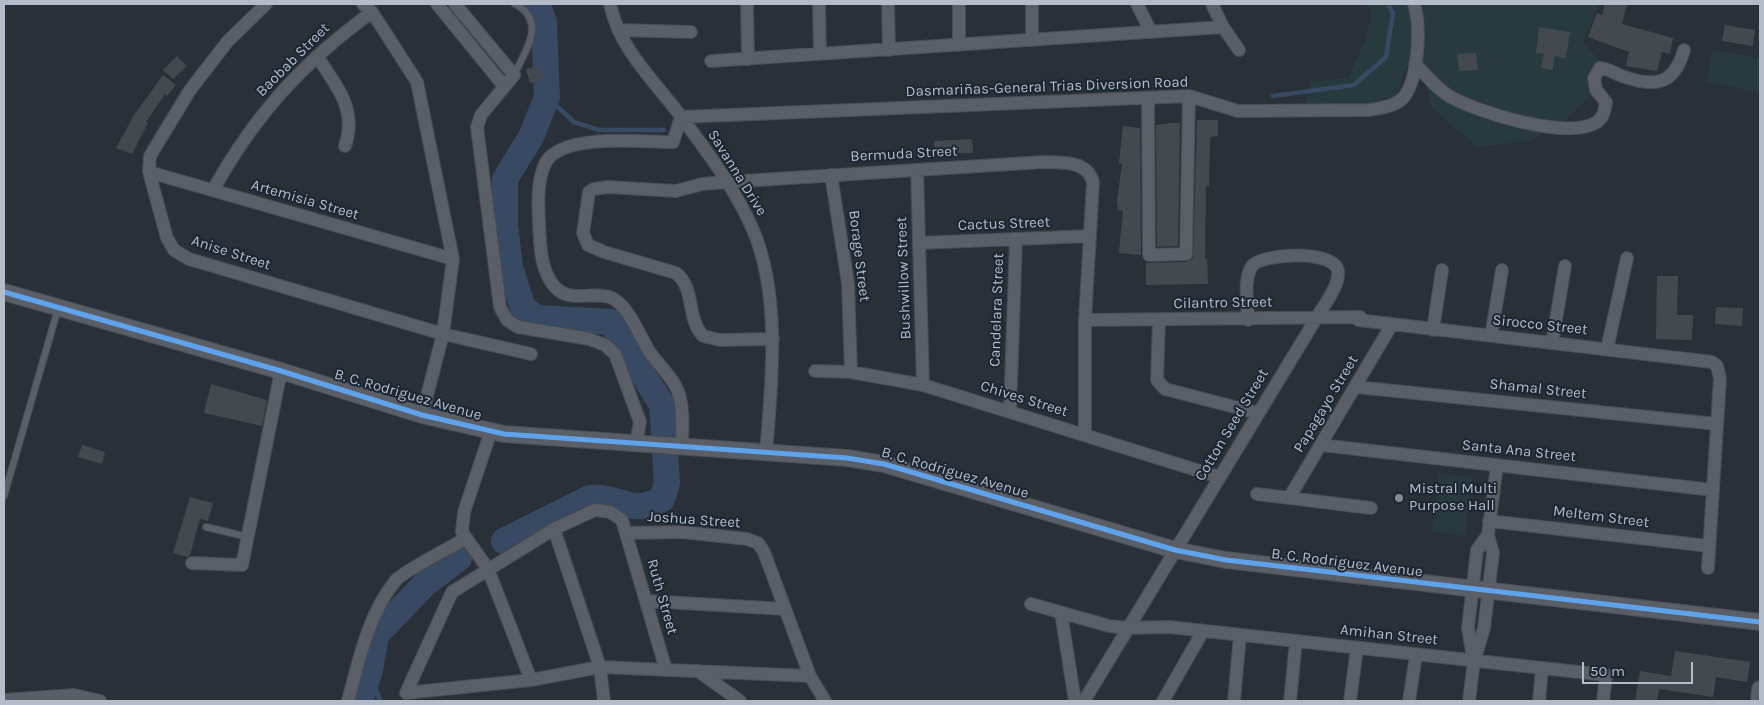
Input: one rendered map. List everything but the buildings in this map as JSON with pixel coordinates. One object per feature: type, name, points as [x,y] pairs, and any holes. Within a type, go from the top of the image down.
[{"type":"street","name":"Anise Street","points":[[266,4],[228,41],[190,90],[150,156],[149,172],[169,244],[181,255],[444,334],[531,354]]},
{"type":"street","points":[[437,4],[504,86]]},
{"type":"street","points":[[455,4],[514,75],[481,115],[477,127],[500,307],[507,320],[518,328],[589,339],[606,345],[615,354],[640,422],[638,445]]},
{"type":"street","name":"Savanna Drive","points":[[610,4],[618,30],[631,54],[681,117],[727,182],[753,230],[762,258],[772,340],[772,385],[766,452]]},
{"type":"street","points":[[747,4],[748,59]]},
{"type":"street","points":[[819,4],[820,54]]},
{"type":"street","points":[[888,4],[889,50]]},
{"type":"street","points":[[959,4],[959,45]]},
{"type":"street","points":[[1032,4],[1032,40]]},
{"type":"street","points":[[1137,4],[1152,32]]},
{"type":"street","points":[[1212,4],[1239,50]]},
{"type":"street","name":"Dasmariñas-General Trias Diversion Road","points":[[681,117],[1189,96],[1238,111],[1369,110],[1390,106],[1400,100],[1410,87],[1418,38],[1414,4]]},
{"type":"street","points":[[367,8],[417,82],[453,259],[444,334],[422,415]]},
{"type":"street","name":"Baobab Street","points":[[213,190],[253,125],[285,87],[367,8]]},
{"type":"street","points":[[711,62],[1224,27]]},
{"type":"street","points":[[618,30],[691,32]]},
{"type":"street","points":[[1415,64],[1448,95],[1487,112],[1534,126],[1579,127],[1597,123],[1604,114],[1606,102],[1596,90],[1594,78],[1600,68],[1609,68],[1622,76],[1657,81],[1672,76],[1680,64],[1684,50]]},
{"type":"street","points":[[317,56],[348,108],[351,121],[345,146]]},
{"type":"street","points":[[1148,98],[1149,255],[1186,254],[1189,96]]},
{"type":"street","points":[[680,447],[682,416],[679,395],[673,382],[650,352],[632,320],[615,299],[604,295],[570,296],[556,289],[547,277],[542,254],[538,208],[540,180],[547,162],[560,149],[579,143],[673,142],[681,117]]},
{"type":"street","name":"Bermuda Street","points":[[772,340],[720,340],[703,336],[695,324],[688,289],[684,279],[667,268],[595,249],[584,240],[583,233],[589,192],[594,189],[608,187],[676,191],[702,184],[727,182],[1043,162],[1074,164],[1083,167],[1090,173],[1092,182],[1090,236]]},
{"type":"street","name":"Bushwillow Street","points":[[917,170],[924,385]]},
{"type":"street","name":"Artemisia Street","points":[[149,172],[453,259]]},
{"type":"street","name":"Borage Street","points":[[831,175],[848,283],[851,372]]},
{"type":"street","points":[[1085,435],[1085,320],[1090,236]]},
{"type":"street","name":"Cactus Street","points":[[919,243],[1090,236]]},
{"type":"street","name":"Candelara Street","points":[[1010,412],[1016,239]]},
{"type":"street","name":"Cotton Seed Street","points":[[1084,701],[1317,317],[1336,284],[1338,273],[1336,265],[1329,259],[1318,256],[1260,260],[1252,266],[1248,286],[1248,320]]},
{"type":"street","points":[[1607,349],[1627,258]]},
{"type":"street","points":[[1552,343],[1565,266]]},
{"type":"street","points":[[1433,330],[1442,270]]},
{"type":"street","points":[[1491,336],[1502,270]]},
{"type":"street","name":"B. C. Rodriguez Avenue","points":[[4,292],[281,371],[422,415],[491,431],[638,445],[847,458],[884,464],[1175,550],[1226,560],[1760,622]]},
{"type":"street","name":"Cilantro Street","points":[[1085,320],[1248,320],[1317,317],[1359,319]]},
{"type":"street","name":"Sirocco Street","points":[[1359,319],[1391,326],[1704,360],[1717,366],[1720,378],[1717,424]]},
{"type":"street","points":[[1159,320],[1157,380],[1165,389],[1258,413]]},
{"type":"street","name":"Papagayo Street","points":[[1289,498],[1391,326]]},
{"type":"street","points":[[192,563],[242,565],[281,371]]},
{"type":"street","name":"Chives Street","points":[[815,371],[851,372],[924,385],[1219,477]]},
{"type":"street","name":"Shamal Street","points":[[1356,387],[1717,424]]},
{"type":"street","points":[[1708,568],[1717,424]]},
{"type":"street","points":[[491,431],[462,523],[465,539],[488,569],[531,680],[600,667],[810,676]]},
{"type":"street","name":"Santa Ana Street","points":[[1321,446],[1713,490]]},
{"type":"street","points":[[1469,701],[1474,661],[1468,628],[1480,591],[1477,550],[1488,534],[1497,465]]},
{"type":"street","points":[[1257,494],[1371,508]]},
{"type":"street","name":"Ruth Street","points":[[531,680],[406,693],[452,592],[554,529],[596,510],[616,514],[622,520],[666,670]]},
{"type":"street","name":"Meltem Street","points":[[1490,520],[1709,546]]},
{"type":"street","points":[[554,529],[600,667],[604,701]]},
{"type":"street","name":"Joshua Street","points":[[627,533],[682,532],[747,539],[758,543],[764,552],[785,609]]},
{"type":"street","points":[[348,701],[363,647],[376,612],[397,579],[465,539]]},
{"type":"street","points":[[647,601],[785,609],[810,676],[825,701]]},
{"type":"street","name":"Amihan Street","points":[[1031,604],[1127,628],[1169,627],[1606,676],[1603,701]]},
{"type":"street","points":[[1061,613],[1075,701]]},
{"type":"street","points":[[1164,701],[1203,631]]},
{"type":"street","points":[[1234,701],[1240,635]]},
{"type":"street","points":[[1290,701],[1296,641]]},
{"type":"street","points":[[1350,701],[1357,648]]},
{"type":"street","points":[[1409,701],[1416,655]]},
{"type":"street","points":[[1539,701],[1542,668]]},
{"type":"street","points":[[698,671],[740,701]]},
{"type":"street","points":[[1759,701],[1760,689]]},
{"type":"street","points":[[4,700],[73,698],[100,701]]},
{"type":"lane","points":[[514,75],[527,48],[533,27],[526,10],[515,4]]},
{"type":"lane","points":[[4,496],[59,308]]},
{"type":"lane","points":[[206,527],[248,537]]},
{"type":"green space","points":[[1365,4],[1599,4],[1583,42],[1605,67],[1589,97],[1564,121],[1529,141],[1477,147],[1432,108],[1423,76],[1407,66],[1396,96],[1349,107],[1305,110],[1311,82],[1348,78],[1366,38],[1372,11]]},
{"type":"green space","points":[[1713,50],[1760,58],[1760,93],[1706,82]]},
{"type":"green space","points":[[1439,473],[1472,477],[1465,536],[1432,532]]},
{"type":"waterway","points":[[504,541],[590,498],[601,498],[633,506],[651,504],[662,499],[667,483],[662,405],[611,322],[537,318],[523,308],[510,267],[505,225],[505,179],[531,137],[547,97],[544,22],[537,4]]},
{"type":"waterway","points":[[1273,96],[1354,85],[1386,57],[1393,13],[1388,4]]},
{"type":"waterway","points":[[547,97],[574,122],[599,130],[664,130]]},
{"type":"waterway","points":[[360,701],[370,670],[376,635],[424,585],[459,558]]},
{"type":"waterway","points":[[370,670],[380,701]]},
{"type":"cycle path","points":[[4,292],[281,371],[422,415],[504,434],[847,458],[884,464],[1175,550],[1226,560],[1760,622]]},
{"type":"place","name":"Mistral Multi Purpose Hall","points":[[1399,498]]}]
